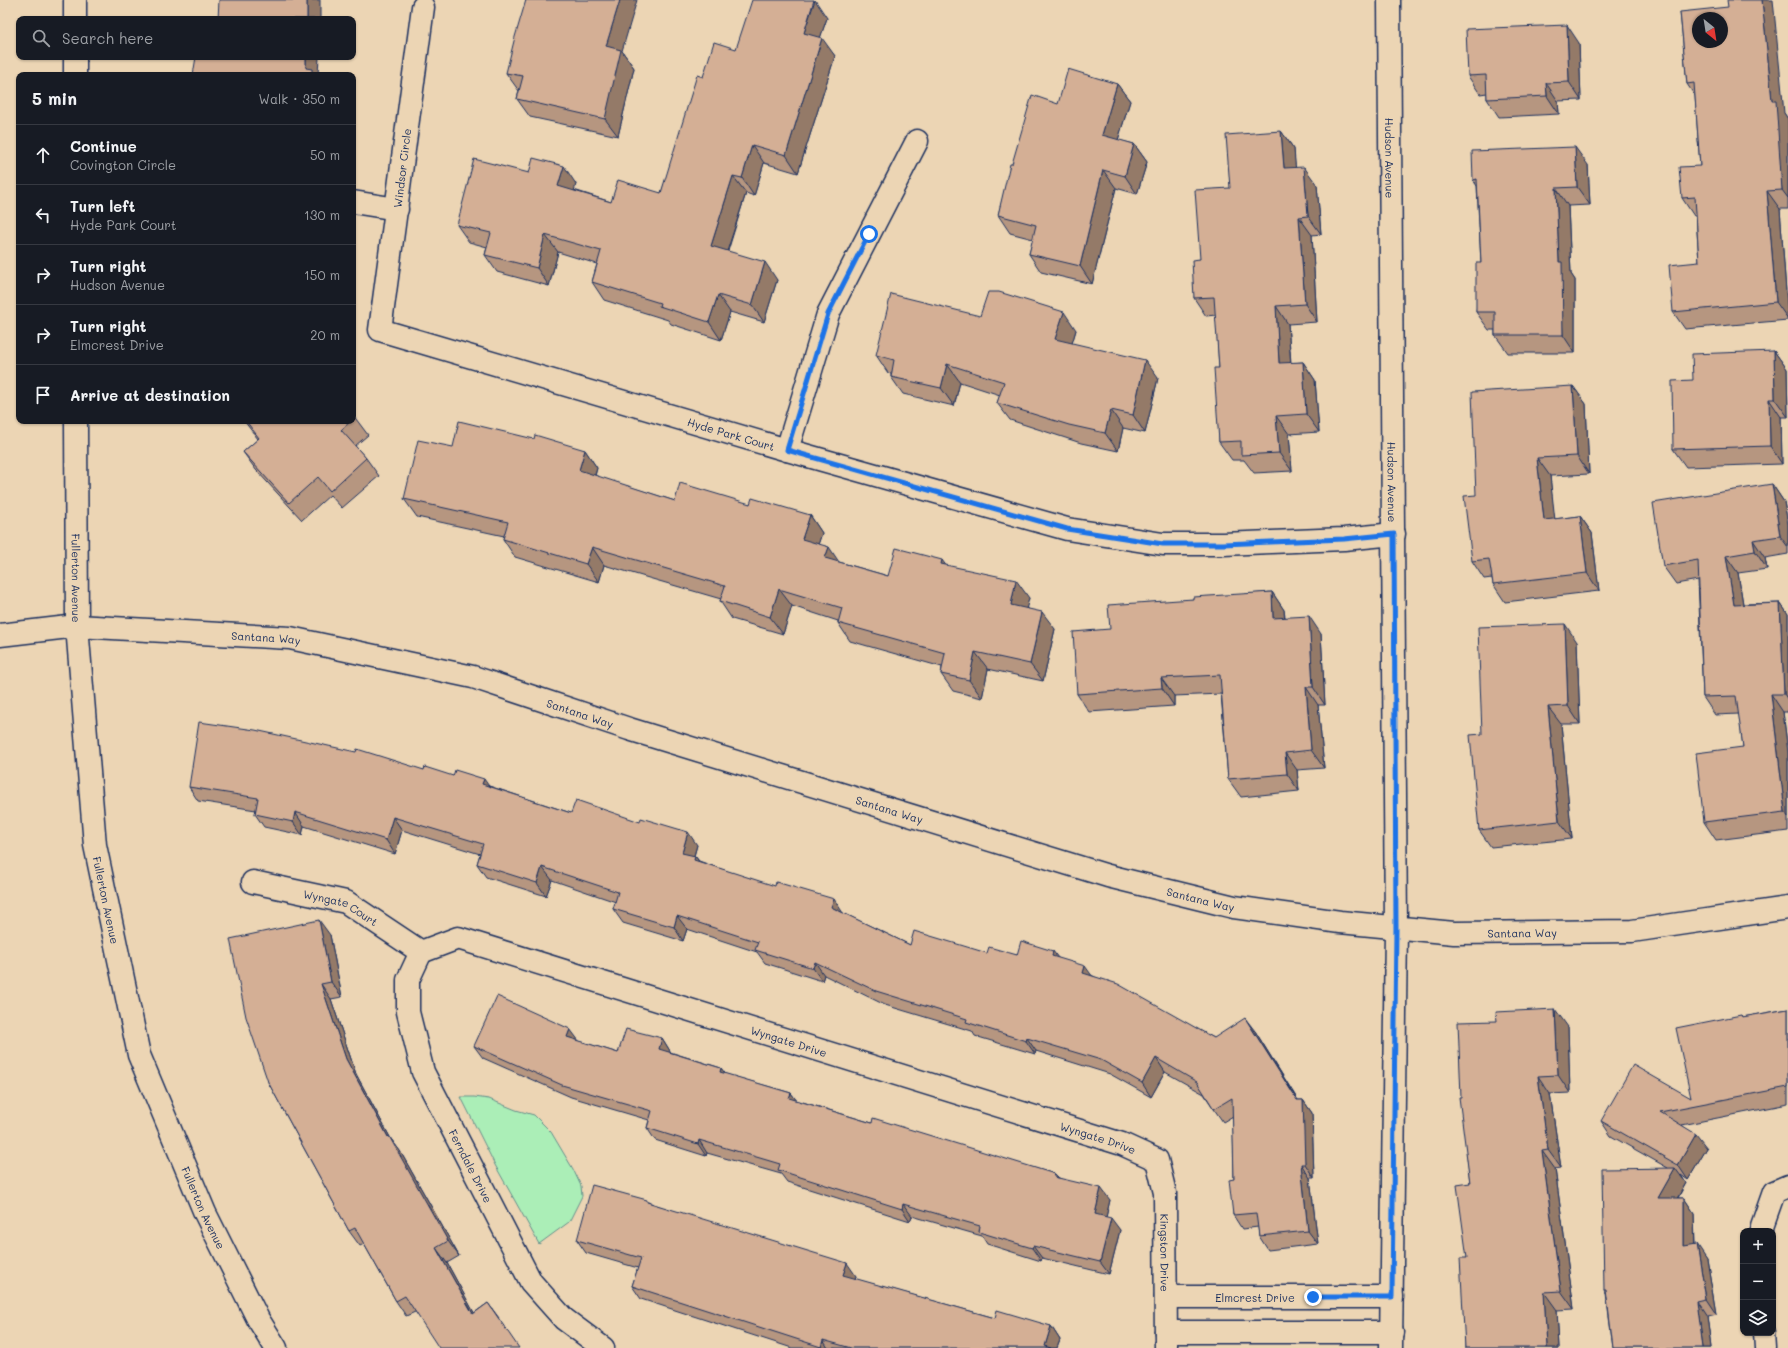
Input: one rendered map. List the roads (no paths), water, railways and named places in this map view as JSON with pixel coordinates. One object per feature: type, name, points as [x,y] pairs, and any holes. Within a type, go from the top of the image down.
[{"type":"street","points":[[75,0],[75,16]]},
{"type":"street","name":"Hudson Avenue","points":[[1389,0],[1396,928],[1392,1340]]},
{"type":"street","name":"Windsor Circle","points":[[380,330],[423,6]]},
{"type":"street","points":[[75,60],[75,72]]},
{"type":"street","points":[[787,450],[828,314],[917,141]]},
{"type":"street","points":[[356,202],[397,209]]},
{"type":"street","name":"Hyde Park Court","points":[[380,330],[787,450],[1067,529],[1163,544],[1223,544],[1344,539],[1394,534]]},
{"type":"street","name":"Fullerton Avenue","points":[[76,424],[77,626],[95,845],[139,1055],[205,1213],[258,1319],[276,1348]]},
{"type":"street","name":"Santana Way","points":[[0,635],[77,626],[290,638],[473,676],[629,729],[1108,876],[1234,907],[1396,928],[1454,933],[1632,931],[1788,908]]},
{"type":"street","name":"Wyngate Court","points":[[253,882],[346,902],[421,952]]},
{"type":"street","name":"Wyngate Drive","points":[[421,952],[458,938],[1114,1141],[1157,1160]]},
{"type":"street","name":"Ferndale Drive","points":[[421,952],[408,980],[408,1012],[423,1072],[531,1282],[564,1319],[603,1348]]},
{"type":"street","name":"Kingston Drive","points":[[1157,1160],[1165,1193],[1166,1340]]},
{"type":"street","points":[[1762,1228],[1781,1189]]},
{"type":"street","name":"Elmcrest Drive","points":[[1166,1296],[1392,1297]]},
{"type":"street","points":[[1765,1336],[1766,1348]]},
{"type":"street","points":[[1166,1340],[1392,1340]]}]
